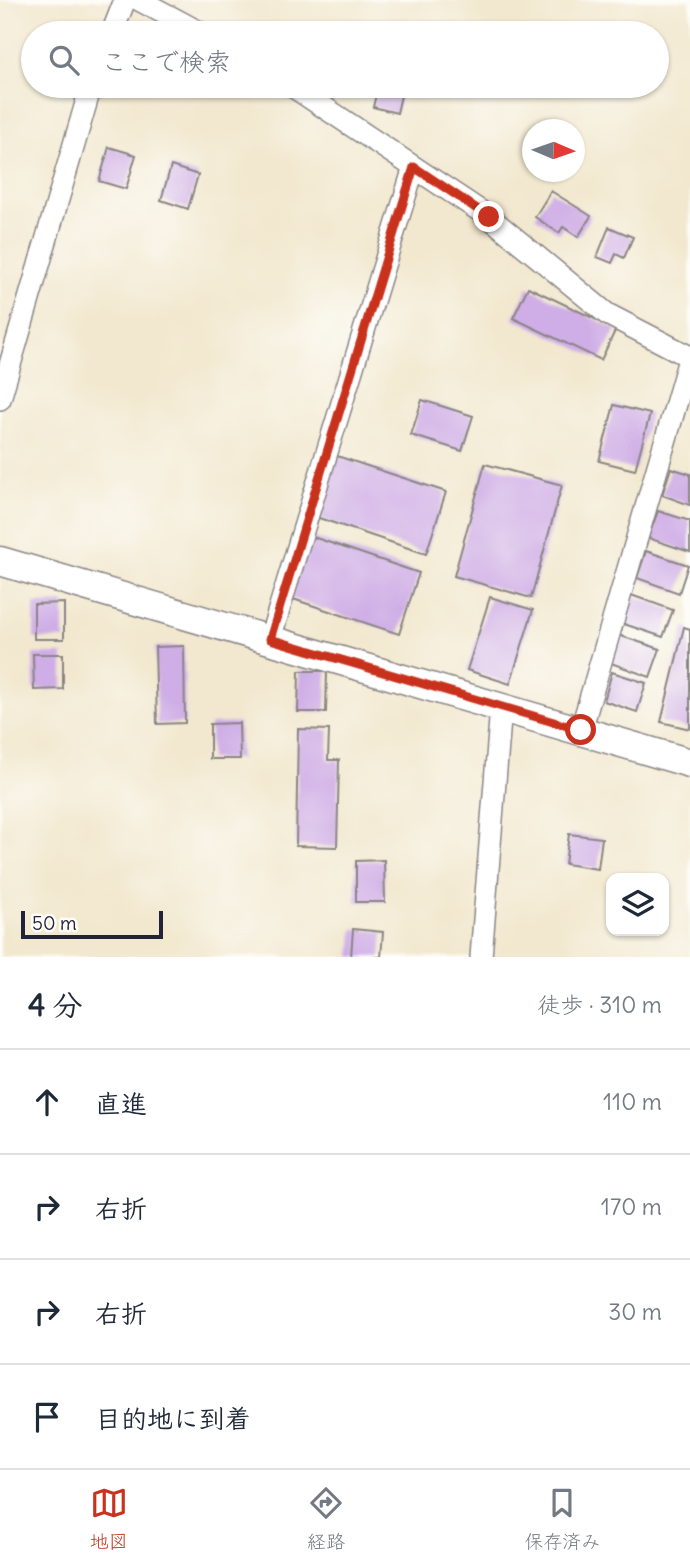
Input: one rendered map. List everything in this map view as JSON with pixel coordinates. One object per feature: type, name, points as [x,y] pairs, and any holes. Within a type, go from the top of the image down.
[{"type":"street","points":[[117,21],[125,0]]},
{"type":"street","points":[[139,0],[178,21]]},
{"type":"street","points":[[0,399],[88,98]]},
{"type":"street","points":[[310,98],[489,217],[607,314],[690,357],[581,730]]},
{"type":"street","points":[[270,639],[414,167]]},
{"type":"street","points":[[0,561],[690,763]]},
{"type":"street","points":[[481,957],[501,707]]},
{"type":"building","points":[[375,98],[400,98],[397,113],[373,107]]},
{"type":"building","points":[[109,147],[136,155],[126,189],[99,181]]},
{"type":"building","points":[[171,166],[198,175],[188,209],[161,200]]},
{"type":"building","points":[[551,191],[591,216],[578,237],[563,227],[559,233],[535,217]]},
{"type":"building","points":[[609,227],[633,237],[624,258],[616,254],[612,263],[597,257]]},
{"type":"building","points":[[528,287],[616,329],[601,360],[513,318]]},
{"type":"building","points":[[422,400],[473,416],[462,451],[411,435]]},
{"type":"building","points":[[614,405],[650,414],[635,470],[599,461]]},
{"type":"building","points":[[337,456],[446,492],[426,554],[316,517]]},
{"type":"building","points":[[485,464],[562,485],[531,598],[454,576]]},
{"type":"building","points":[[671,468],[690,474],[690,505],[662,495]]},
{"type":"building","points":[[658,511],[690,521],[690,552],[648,538]]},
{"type":"building","points":[[310,536],[419,573],[399,634],[290,598]]},
{"type":"building","points":[[646,551],[688,565],[679,593],[637,578]]},
{"type":"building","points":[[631,595],[673,610],[663,637],[621,623]]},
{"type":"building","points":[[490,597],[533,610],[510,684],[467,670]]},
{"type":"building","points":[[64,603],[64,639],[34,639],[34,604]]},
{"type":"building","points":[[684,627],[690,629],[690,729],[661,722]]},
{"type":"building","points":[[618,635],[660,649],[650,677],[608,662]]},
{"type":"building","points":[[184,646],[185,723],[157,724],[155,647]]},
{"type":"building","points":[[33,654],[63,654],[63,689],[34,690]]},
{"type":"building","points":[[299,671],[327,671],[326,712],[298,712]]},
{"type":"building","points":[[612,672],[646,683],[637,712],[604,701]]},
{"type":"building","points":[[239,723],[240,759],[210,759],[210,724]]},
{"type":"building","points":[[298,729],[329,730],[328,760],[339,760],[337,847],[296,846]]},
{"type":"building","points":[[569,834],[602,838],[598,869],[565,864]]},
{"type":"building","points":[[384,860],[385,902],[356,902],[356,861]]},
{"type":"building","points":[[353,929],[383,932],[381,957],[351,957]]},
{"type":"route","points":[[489,217],[414,167],[270,639],[581,730]]}]
